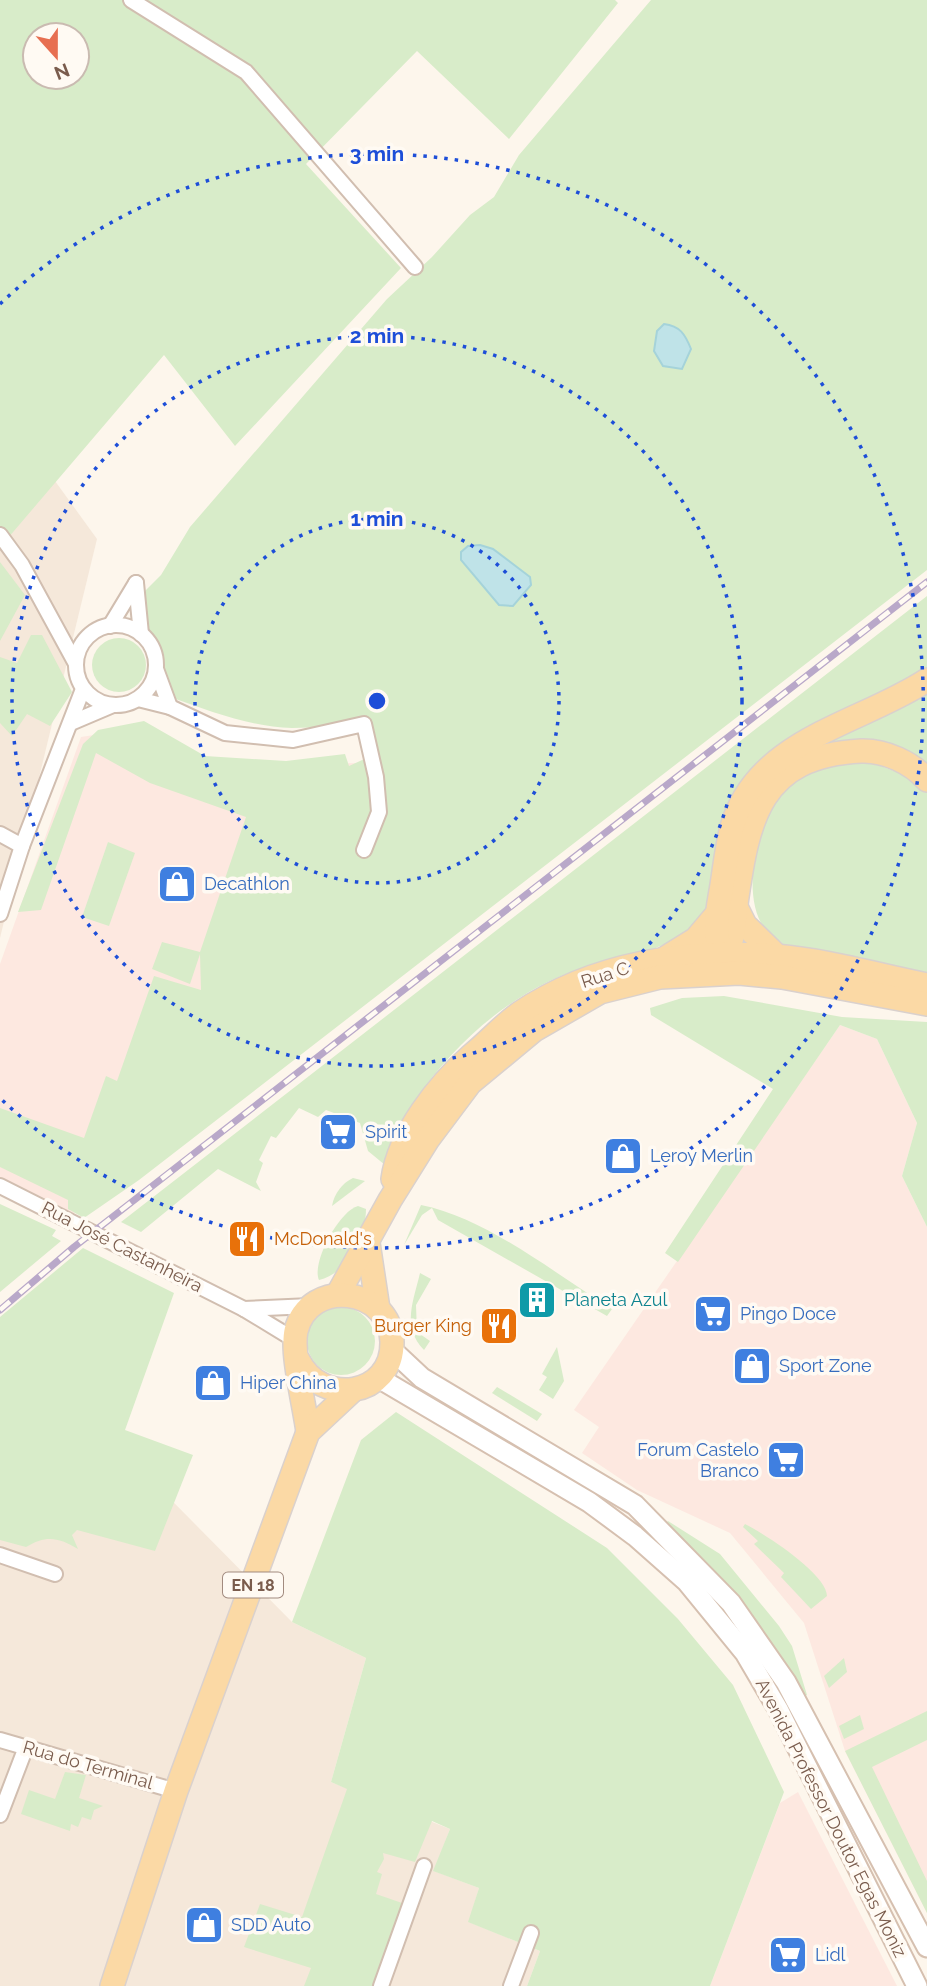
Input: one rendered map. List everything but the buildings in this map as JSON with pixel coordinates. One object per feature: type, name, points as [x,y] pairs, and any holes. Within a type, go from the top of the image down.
[{"type":"main road","points":[[667,957],[696,939],[726,910],[733,825],[758,775],[806,740],[927,680]]},
{"type":"main road","points":[[739,973],[722,955],[717,940],[750,829],[760,804],[774,784],[795,766],[817,756],[872,751],[897,759],[918,771],[927,780]]},
{"type":"main road","points":[[726,910],[777,956]]},
{"type":"main road","points":[[600,992],[657,971],[695,966],[722,955]]},
{"type":"main road","name":"Rua C","points":[[390,1200],[395,1166],[414,1127],[456,1069],[520,1013],[591,977],[667,957],[777,956],[927,985]]},
{"type":"main road","name":"Rua C","points":[[338,1294],[390,1200],[428,1139],[470,1083],[534,1030],[600,992],[660,977],[739,973],[782,977],[927,1004]]},
{"type":"main road","points":[[369,1242],[378,1309]]},
{"type":"main road","points":[[338,1294],[363,1298],[378,1309],[388,1325],[391,1349],[377,1377],[353,1390],[323,1387],[308,1376],[296,1350],[299,1323],[311,1306],[338,1294]]},
{"type":"main road","name":"Avenida Professor Doutor Egas Moniz","points":[[391,1349],[422,1378],[635,1505],[732,1603],[786,1682],[927,1947]]},
{"type":"main road","name":"EN 18","points":[[296,1350],[308,1432]]},
{"type":"main road","name":"Avenida Professor Doutor Egas Moniz","points":[[377,1377],[589,1502],[635,1536],[687,1582],[745,1653],[778,1709],[917,1986]]},
{"type":"main road","name":"EN 18","points":[[112,1986],[176,1791],[308,1432],[353,1390]]},
{"type":"street","points":[[131,0],[246,72],[415,267]]},
{"type":"street","points":[[0,535],[22,565],[76,664],[83,689],[92,698],[113,705]]},
{"type":"street","points":[[110,625],[136,583],[141,634],[155,656],[156,669],[170,707]]},
{"type":"street","points":[[76,664],[85,640],[101,628],[121,625],[141,634]]},
{"type":"street","points":[[59,636],[85,640]]},
{"type":"street","points":[[138,699],[147,691],[156,669]]},
{"type":"street","points":[[0,914],[22,846],[73,722],[83,689]]},
{"type":"street","points":[[73,722],[113,705],[138,699],[170,707],[225,733],[293,740],[364,724],[376,777],[379,813],[364,850]]},
{"type":"street","points":[[0,834],[22,846]]},
{"type":"street","name":"Rua José Castanheira","points":[[0,1186],[244,1309],[296,1350]]},
{"type":"street","name":"Rua José Castanheira","points":[[244,1309],[311,1306]]},
{"type":"street","points":[[0,1555],[55,1574]]},
{"type":"street","name":"Rua do Terminal","points":[[0,1740],[176,1791]]},
{"type":"street","points":[[0,1815],[26,1746]]},
{"type":"street","points":[[381,1986],[424,1866]]},
{"type":"street","points":[[511,1986],[530,1933]]},
{"type":"shaded area","points":[[0,405],[97,539],[0,938]]},
{"type":"shaded area","points":[[139,728],[213,764],[375,763],[470,903],[70,1216],[0,1181],[0,964],[81,737]]},
{"type":"shaded area","points":[[840,1025],[877,1039],[917,1123],[902,1176],[927,1227],[927,1913],[845,1751],[804,1623],[730,1533],[637,1490],[582,1453],[599,1427],[574,1410]]},
{"type":"shaded area","points":[[0,1327],[292,1622],[366,1658],[331,1782],[450,1829],[434,1871],[479,1888],[469,1922],[540,1951],[527,1986],[0,1986]]},
{"type":"shaded area","points":[[798,1792],[897,1986],[710,1986],[780,1803]]},
{"type":"green space","points":[[0,0],[615,0],[618,3],[509,139],[417,51],[306,164],[401,268],[235,446],[164,355],[8,538],[0,527]]},
{"type":"green space","points":[[651,0],[927,0],[927,570],[139,1180],[84,1218],[68,1209],[68,1200],[0,1167],[0,1108],[84,1138],[106,1076],[117,1081],[154,976],[201,990],[200,954],[190,984],[152,969],[162,942],[200,952],[246,817],[150,783],[96,753],[41,910],[18,912],[83,744],[98,730],[144,721],[205,756],[286,761],[345,754],[349,766],[371,756],[364,724],[301,728],[261,725],[170,697],[156,669],[159,653],[137,612],[139,597],[161,575],[190,527],[387,299],[432,257],[470,215],[494,197],[519,155]]},
{"type":"green space","points":[[0,562],[25,595],[0,641]]},
{"type":"green space","points":[[927,596],[927,672],[821,725],[701,918],[688,930],[650,950],[565,974],[514,1001],[491,1018],[449,1057],[414,1102],[385,1165],[368,1151],[360,1123],[326,1110],[318,1117],[299,1108],[276,1138],[271,1136],[259,1160],[263,1163],[256,1182],[261,1191],[218,1169],[141,1232],[121,1222]]},
{"type":"green space","points":[[31,635],[42,635],[72,692],[50,726],[27,714],[12,736],[0,723],[0,657],[17,663]]},
{"type":"green space","points":[[119,638],[138,646],[146,665],[138,684],[119,692],[100,684],[92,665],[100,646]]},
{"type":"green space","points":[[927,691],[927,765],[898,750],[871,741],[843,740],[812,750]]},
{"type":"green space","points":[[870,762],[905,775],[927,793],[927,973],[783,944],[766,930],[759,919],[753,888],[755,853],[763,821],[778,796],[809,769],[821,763]]},
{"type":"green space","points":[[108,842],[135,853],[109,926],[82,917]]},
{"type":"green space","points":[[724,996],[842,1017],[927,1022],[927,1227],[902,1176],[917,1123],[877,1039],[840,1025],[678,1262],[665,1253],[773,1089],[651,1015],[650,1008],[682,998]]},
{"type":"green space","points":[[353,1178],[365,1181],[332,1206],[339,1189]]},
{"type":"green space","points":[[0,1204],[56,1230],[52,1236],[61,1241],[0,1292]]},
{"type":"green space","points":[[421,1205],[432,1208],[422,1215],[404,1245]]},
{"type":"green space","points":[[358,1206],[366,1209],[359,1241],[338,1270],[319,1280],[319,1262],[328,1238],[343,1217]]},
{"type":"green space","points":[[432,1208],[495,1234],[612,1309],[607,1316],[438,1220]]},
{"type":"green space","points":[[83,1248],[174,1293],[125,1430],[193,1455],[155,1551],[77,1530],[72,1535],[78,1549],[52,1539],[26,1547],[0,1540],[0,1317]]},
{"type":"green space","points":[[420,1273],[431,1279],[416,1305],[417,1332],[430,1341],[424,1350],[417,1341],[411,1322]]},
{"type":"green space","points":[[341,1307],[354,1310],[365,1317],[372,1328],[375,1341],[372,1354],[365,1365],[354,1372],[341,1375],[328,1372],[317,1365],[310,1354],[307,1341],[310,1328],[317,1317],[328,1310]]},
{"type":"green space","points":[[557,1347],[564,1381],[553,1399],[539,1390],[547,1377],[542,1374]]},
{"type":"green space","points":[[497,1387],[542,1414],[537,1421],[492,1393]]},
{"type":"green space","points":[[396,1412],[607,1548],[678,1619],[733,1685],[784,1792],[710,1986],[527,1986],[540,1951],[468,1922],[479,1888],[433,1871],[450,1829],[432,1821],[415,1862],[383,1853],[384,1859],[377,1872],[382,1874],[376,1894],[402,1903],[373,1986],[304,1986],[311,1968],[244,1947],[260,1904],[302,1917],[347,1789],[331,1782],[366,1658],[292,1622],[361,1440]]},
{"type":"green space","points":[[668,1521],[720,1554],[779,1626],[792,1646],[807,1695],[803,1697],[741,1605],[664,1525]]},
{"type":"green space","points":[[745,1524],[780,1545],[806,1566],[824,1587],[827,1596],[811,1609],[781,1577],[784,1573],[754,1544],[758,1541],[743,1527]]},
{"type":"green space","points":[[844,1658],[847,1672],[829,1688],[824,1676]]},
{"type":"green space","points":[[927,1711],[927,1740],[872,1767],[927,1881],[927,1913],[845,1751]]},
{"type":"green space","points":[[860,1715],[864,1729],[844,1739],[839,1726]]},
{"type":"green space","points":[[65,1772],[86,1775],[79,1798],[103,1806],[94,1810],[91,1820],[82,1817],[78,1827],[71,1824],[70,1831],[21,1814],[29,1790],[55,1799]]},
{"type":"water","points":[[664,324],[681,332],[691,349],[682,369],[663,366],[654,351],[657,331]]},
{"type":"water","points":[[480,545],[493,549],[530,577],[531,585],[513,606],[499,605],[461,560],[461,552],[468,546]]},
{"type":"railway","points":[[0,1310],[74,1247],[927,582]]},
{"type":"place","name":"Decathlon","points":[[177,884]]},
{"type":"place","name":"Spirit","points":[[338,1132]]},
{"type":"place","name":"Leroy Merlin","points":[[623,1156]]},
{"type":"place","name":"McDonald's","points":[[247,1239]]},
{"type":"place","name":"Planeta Azul","points":[[537,1300]]},
{"type":"place","name":"Pingo Doce","points":[[713,1314]]},
{"type":"place","name":"Burger King","points":[[499,1326]]},
{"type":"place","name":"Sport Zone","points":[[752,1366]]},
{"type":"place","name":"Hiper China","points":[[213,1383]]},
{"type":"place","name":"Forum Castelo Branco","points":[[786,1460]]},
{"type":"place","name":"SDD Auto","points":[[204,1925]]},
{"type":"place","name":"Lidl","points":[[788,1955]]}]
